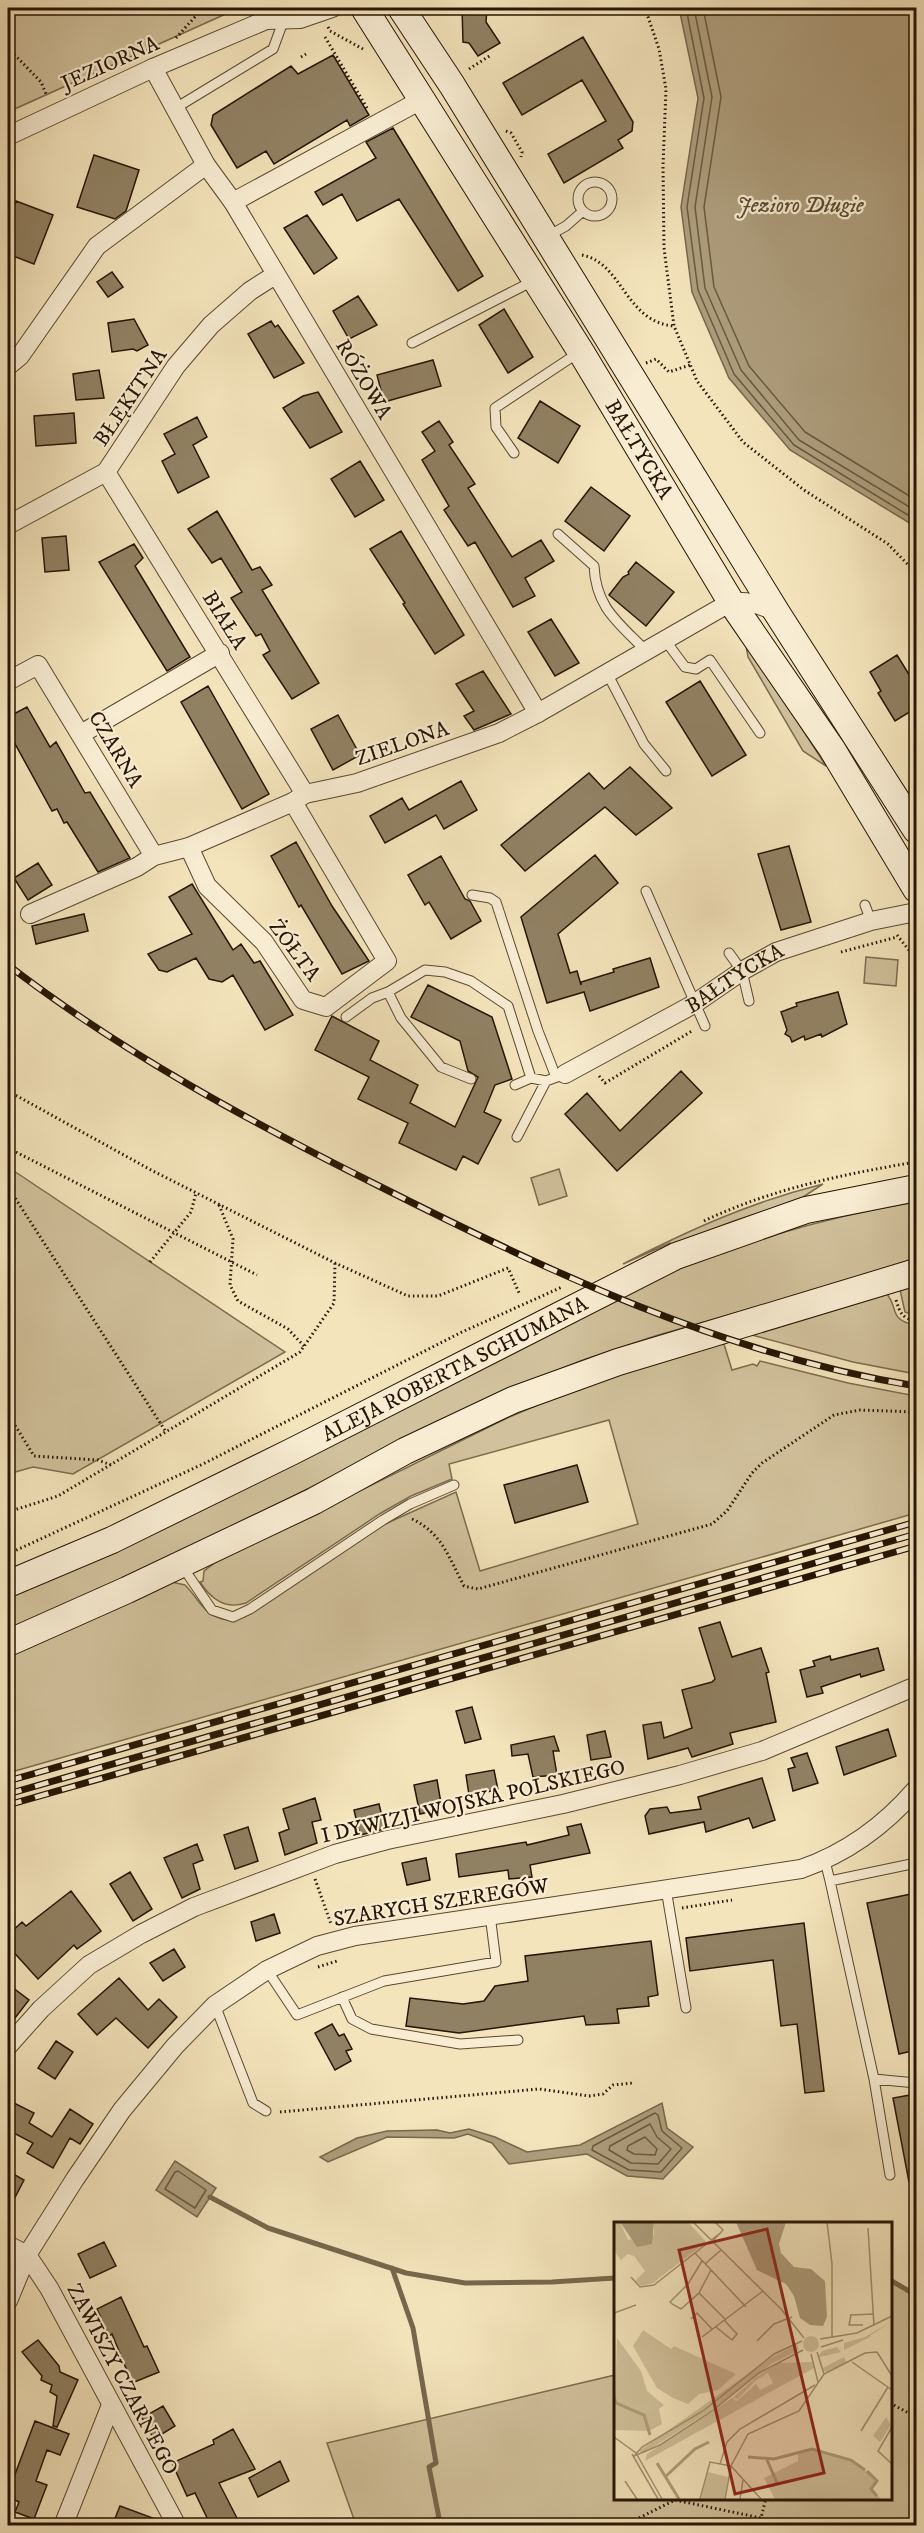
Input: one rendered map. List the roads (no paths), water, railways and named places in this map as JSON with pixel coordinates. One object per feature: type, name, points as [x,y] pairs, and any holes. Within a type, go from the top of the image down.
[{"type":"main road","name":"BAŁTYCKA","points":[[364,8],[581,352],[731,602],[832,749],[916,889]]},
{"type":"main road","name":"BAŁTYCKA","points":[[401,8],[777,612],[916,830]]},
{"type":"main road","name":"ALEJA ROBERTA SCHUMANA","points":[[8,1584],[112,1539],[272,1461],[676,1256],[806,1210],[916,1188]]},
{"type":"main road","points":[[8,1643],[314,1501],[405,1451],[513,1400],[618,1362],[916,1272]]},
{"type":"street","name":"JEZIORNA","points":[[8,136],[153,68],[278,16],[300,18],[332,8]]},
{"type":"street","name":"RÓŻOWA","points":[[153,68],[206,165],[233,202],[538,713]]},
{"type":"street","points":[[233,202],[423,99]]},
{"type":"street","points":[[8,366],[20,356],[97,246],[206,165]]},
{"type":"street","name":"BŁĘKITNA","points":[[8,525],[106,472],[176,366],[211,325],[250,291],[275,275]]},
{"type":"street","name":"BIAŁA","points":[[106,472],[220,653],[299,798]]},
{"type":"street","points":[[731,602],[747,601],[777,612]]},
{"type":"street","name":"ZIELONA","points":[[30,914],[137,867],[154,856],[189,847],[299,798],[357,783],[499,733],[731,602]]},
{"type":"street","points":[[81,734],[220,653]]},
{"type":"street","name":"CZARNA","points":[[8,681],[38,666],[154,856]]},
{"type":"street","name":"ŻÓŁTA","points":[[189,847],[207,886],[264,942],[303,1000],[326,1007],[387,960],[299,798]]},
{"type":"street","name":"BAŁTYCKA","points":[[560,1075],[694,1004],[742,971],[776,952],[868,913],[893,917],[916,912]]},
{"type":"street","name":"I DYWIZJI WOJSKA POLSKIEGO","points":[[8,2046],[41,2009],[89,1965],[141,1934],[194,1907],[309,1864],[387,1840],[563,1804],[680,1775],[762,1750],[916,1686]]},
{"type":"street","name":"SZARYCH SZEREGÓW","points":[[8,2301],[27,2254],[122,2110],[175,2046],[215,2005],[267,1970],[317,1947],[355,1936],[801,1869],[825,1861],[854,1844],[897,1811],[916,1789]]},
{"type":"street","points":[[8,2245],[27,2254]]},
{"type":"street","name":"ZAWISZY CZARNEGO","points":[[27,2254],[50,2288],[177,2526]]},
{"type":"street","points":[[63,2526],[111,2405]]},
{"type":"lane","points":[[174,109],[273,49],[278,16]]},
{"type":"lane","points":[[545,237],[566,226],[584,211]]},
{"type":"lane","points":[[412,343],[536,280]]},
{"type":"lane","points":[[514,453],[496,427],[495,408],[581,352]]},
{"type":"lane","points":[[558,534],[594,566],[595,586],[606,611],[646,651]]},
{"type":"lane","points":[[665,640],[686,667],[696,669],[710,660],[759,733]]},
{"type":"lane","points":[[607,673],[644,744],[666,771]]},
{"type":"lane","points":[[646,891],[705,1026]]},
{"type":"lane","points":[[472,895],[490,897],[496,902],[538,1031],[560,1075],[546,1081],[531,1078],[515,1085]]},
{"type":"lane","points":[[729,953],[742,971],[749,1001]]},
{"type":"lane","points":[[346,1017],[372,998],[388,992],[425,970],[445,972],[471,981],[508,1006],[531,1078]]},
{"type":"lane","points":[[388,992],[402,1018],[441,1067],[471,1079]]},
{"type":"lane","points":[[516,1137],[546,1081]]},
{"type":"lane","points":[[181,1564],[212,1610],[233,1617],[250,1609],[383,1520],[410,1504],[454,1485]]},
{"type":"lane","points":[[825,1861],[874,2079],[890,2175]]},
{"type":"lane","points":[[830,1881],[916,1863]]},
{"type":"lane","points":[[666,1889],[686,2008]]},
{"type":"lane","points":[[267,1970],[297,2015],[384,1981],[496,1962],[490,1916]]},
{"type":"lane","points":[[342,1997],[352,2019],[370,2029],[460,2044],[518,2040]]},
{"type":"lane","points":[[215,2005],[252,2103],[266,2111]]},
{"type":"lane","points":[[874,2079],[916,2083]]},
{"type":"water","name":"Jezioro Długie","points":[[679,8],[916,8],[916,527],[790,450],[729,378],[692,292],[681,207],[698,98]]},
{"type":"water","points":[[662,2103],[667,2128],[693,2147],[663,2179],[627,2176],[587,2154],[509,2164],[492,2143],[468,2134],[454,2138],[387,2137],[328,2162],[320,2157],[357,2138],[387,2131],[437,2130],[450,2133],[469,2129],[495,2137],[527,2152],[580,2145]]},
{"type":"water","points":[[175,2161],[216,2188],[197,2217],[156,2190]]},
{"type":"waterway","points":[[210,2197],[268,2228],[406,2273],[465,2283],[552,2282],[614,2278]]},
{"type":"waterway","points":[[392,2268],[413,2328],[436,2463],[429,2467],[439,2518],[422,2526]]},
{"type":"waterway","points":[[891,2281],[916,2295]]},
{"type":"railway","points":[[8,965],[95,1027],[187,1084],[329,1161],[507,1249],[573,1279],[707,1332],[775,1354],[845,1372],[916,1386]]},
{"type":"railway","points":[[8,1781],[916,1522]]},
{"type":"railway","points":[[8,1794],[916,1534]]},
{"type":"railway","points":[[8,1805],[916,1546]]}]
